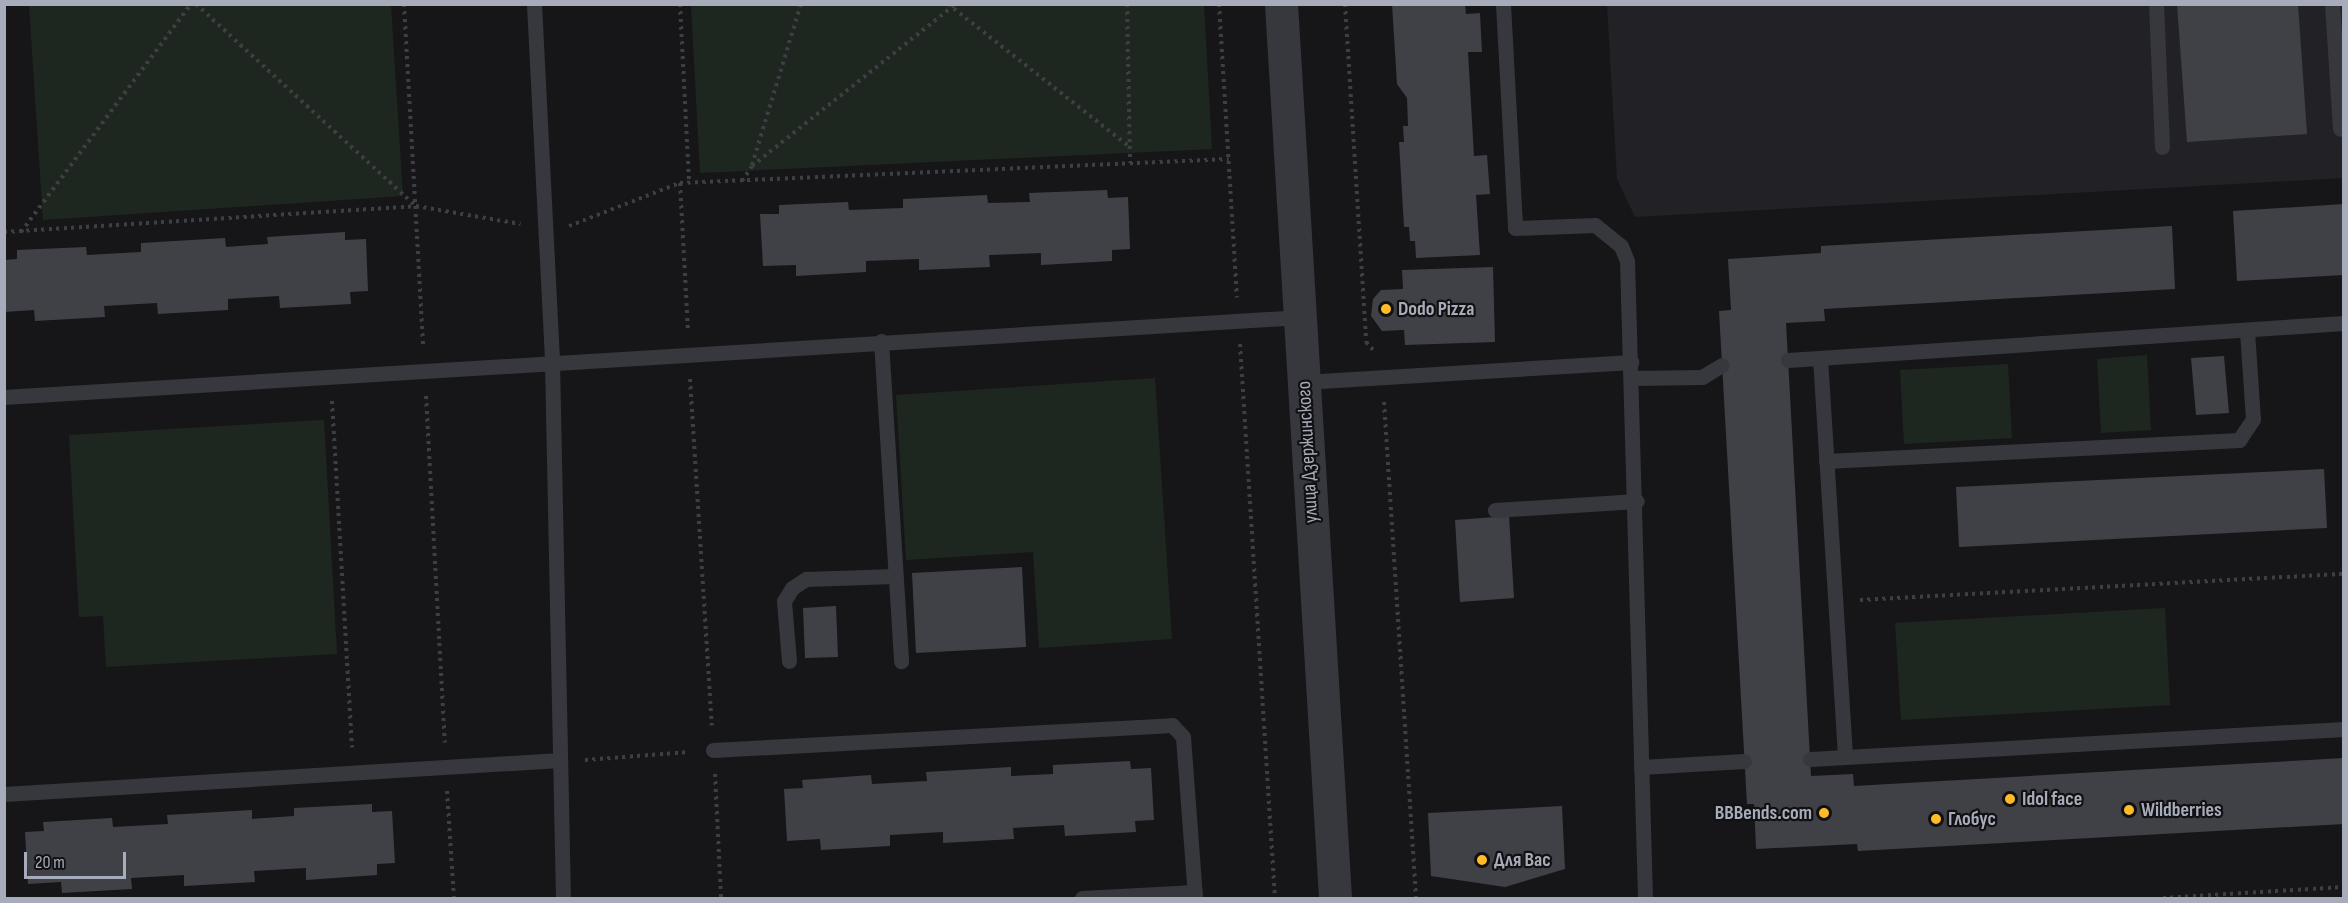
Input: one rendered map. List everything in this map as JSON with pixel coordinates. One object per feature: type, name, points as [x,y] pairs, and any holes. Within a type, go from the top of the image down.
[{"type":"street","name":"улица Дзержинского","points":[[1281,4],[1335,898]]},
{"type":"lane","points":[[534,4],[552,361],[563,898]]},
{"type":"lane","points":[[1503,4],[1515,228],[1595,225],[1621,246],[1627,261],[1637,501],[1645,898]]},
{"type":"lane","points":[[2156,4],[2162,147]]},
{"type":"lane","points":[[2332,4],[2340,129]]},
{"type":"lane","points":[[4,397],[689,352],[1300,317]]},
{"type":"lane","points":[[1788,360],[2343,323]]},
{"type":"lane","points":[[1826,461],[2239,440],[2253,419],[2247,330]]},
{"type":"lane","points":[[881,341],[901,661]]},
{"type":"lane","points":[[1820,358],[1845,756]]},
{"type":"lane","points":[[1304,382],[1631,362]]},
{"type":"lane","points":[[1632,378],[1701,377],[1722,365]]},
{"type":"lane","points":[[1495,510],[1637,501]]},
{"type":"lane","points":[[789,661],[784,601],[792,588],[806,579],[895,576]]},
{"type":"lane","points":[[713,750],[1172,725],[1183,737],[1195,895],[1082,898]]},
{"type":"lane","points":[[1810,759],[2343,729]]},
{"type":"lane","points":[[4,794],[560,761]]},
{"type":"lane","points":[[1641,767],[1744,761]]},
{"type":"path","points":[[21,231],[194,4],[416,206]]},
{"type":"path","points":[[404,4],[454,898]]},
{"type":"path","points":[[680,4],[689,183]]},
{"type":"path","points":[[742,181],[752,166],[801,4]]},
{"type":"path","points":[[1127,4],[1130,163]]},
{"type":"path","points":[[1219,4],[1275,898]]},
{"type":"path","points":[[1345,4],[1365,342],[1380,358],[1382,377],[1416,898]]},
{"type":"path","points":[[752,166],[952,6],[1130,147]]},
{"type":"path","points":[[4,232],[416,206],[545,226],[573,226],[680,183],[1228,159]]},
{"type":"path","points":[[680,183],[721,898]]},
{"type":"path","points":[[331,377],[354,772]]},
{"type":"path","points":[[1835,601],[2343,574]]},
{"type":"path","points":[[560,761],[713,750]]},
{"type":"path","points":[[2163,898],[2343,888]]},
{"type":"shaded area","points":[[29,5],[391,5],[403,196],[43,220]]},
{"type":"shaded area","points":[[691,5],[1204,5],[1212,149],[700,173]]},
{"type":"shaded area","points":[[1607,5],[2343,5],[2343,178],[1635,217],[1617,179]]},
{"type":"shaded area","points":[[2147,355],[2151,430],[2101,433],[2097,359]]},
{"type":"shaded area","points":[[2008,364],[2012,438],[1904,444],[1900,370]]},
{"type":"shaded area","points":[[1155,378],[1172,639],[1039,648],[1033,552],[906,560],[896,395]]},
{"type":"shaded area","points":[[324,420],[337,654],[106,667],[103,616],[79,617],[69,435]]},
{"type":"shaded area","points":[[2165,608],[2170,705],[1901,720],[1895,623]]},
{"type":"building","points":[[1392,4],[1465,4],[1466,14],[1480,13],[1482,52],[1468,52],[1474,156],[1487,155],[1490,194],[1476,195],[1480,255],[1416,258],[1415,241],[1410,241],[1409,227],[1404,227],[1399,142],[1404,142],[1403,126],[1408,126],[1407,98],[1397,84]]},
{"type":"building","points":[[2177,4],[2298,4],[2307,134],[2187,142]]},
{"type":"building","points":[[1107,190],[1108,198],[1128,197],[1130,249],[1112,250],[1112,261],[1041,265],[1041,253],[989,255],[990,267],[919,270],[919,259],[866,261],[866,272],[796,276],[796,265],[763,266],[760,214],[779,214],[779,205],[848,202],[849,210],[903,208],[903,199],[987,195],[988,203],[1030,202],[1029,193]]},
{"type":"building","points":[[2344,204],[2344,275],[2237,281],[2233,211]]},
{"type":"building","points":[[2172,226],[2175,289],[1824,309],[1825,321],[1786,323],[1811,776],[1853,774],[1854,786],[2344,758],[2344,824],[1858,851],[1857,844],[1756,849],[1754,804],[1747,804],[1719,311],[1731,310],[1728,259],[1821,253],[1821,246]]},
{"type":"building","points":[[345,232],[345,240],[366,239],[368,291],[350,292],[351,304],[280,308],[279,296],[228,299],[228,310],[158,314],[157,303],[104,306],[105,317],[35,321],[34,310],[4,312],[4,260],[17,259],[17,250],[86,247],[87,255],[141,252],[141,243],[225,238],[226,247],[268,244],[267,237]]},
{"type":"building","points":[[1493,267],[1495,342],[1405,345],[1404,330],[1382,331],[1371,316],[1373,299],[1381,290],[1403,289],[1402,270]]},
{"type":"building","points":[[2224,356],[2229,413],[2196,415],[2191,358]]},
{"type":"building","points":[[2324,469],[2327,528],[1959,547],[1956,487]]},
{"type":"building","points":[[1509,516],[1514,598],[1460,602],[1455,520]]},
{"type":"building","points":[[1022,567],[1026,647],[916,653],[912,573]]},
{"type":"building","points":[[836,606],[838,657],[805,658],[803,608]]},
{"type":"building","points":[[1130,761],[1131,769],[1151,768],[1154,820],[1135,821],[1136,832],[1065,836],[1064,825],[1013,828],[1014,839],[943,843],[943,832],[890,835],[890,846],[821,850],[820,839],[787,841],[784,789],[803,788],[802,780],[871,775],[872,784],[927,781],[926,772],[1011,767],[1011,776],[1053,774],[1053,765]]},
{"type":"building","points":[[372,804],[372,812],[392,811],[395,863],[377,864],[377,875],[306,880],[306,868],[254,871],[255,882],[184,886],[184,875],[131,878],[132,889],[62,893],[61,882],[28,884],[25,832],[44,831],[43,822],[112,818],[113,827],[168,824],[167,815],[252,810],[252,819],[294,816],[294,808]]},
{"type":"building","points":[[1562,806],[1565,869],[1505,887],[1431,876],[1428,813]]},
{"type":"place","name":"Dodo Pizza","points":[[1386,309]]},
{"type":"place","name":"Idol face","points":[[2010,799]]},
{"type":"place","name":"Wildberries","points":[[2129,810]]},
{"type":"place","name":"BBBends.com","points":[[1824,813]]},
{"type":"place","name":"Глобус","points":[[1936,819]]},
{"type":"place","name":"Для Вас","points":[[1482,860]]}]
